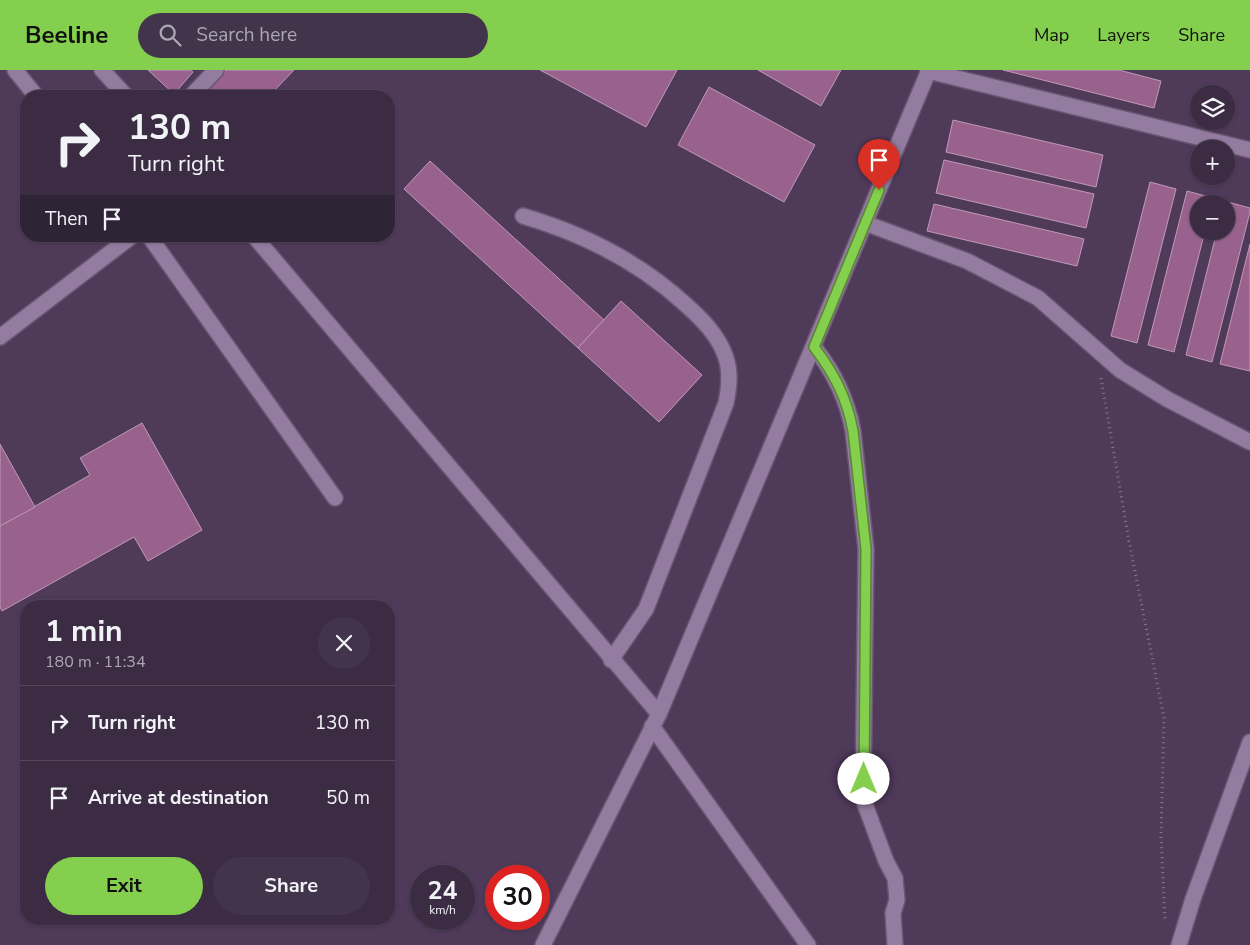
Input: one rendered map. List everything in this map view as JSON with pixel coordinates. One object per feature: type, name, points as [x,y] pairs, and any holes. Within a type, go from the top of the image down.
[{"type":"street","points":[[14,70],[31,90]]},
{"type":"street","points":[[102,70],[120,90]]},
{"type":"street","points":[[197,90],[216,70]]},
{"type":"street","points":[[543,945],[655,720],[814,347],[928,70],[1250,150]]},
{"type":"street","points":[[523,216],[587,238],[618,254],[646,272],[693,311],[714,333],[726,359],[729,373],[726,403],[646,609],[611,660]]},
{"type":"street","points":[[865,223],[942,251],[1024,290],[1038,298],[1120,370],[1143,385],[1250,442]]},
{"type":"street","points":[[0,337],[124,242]]},
{"type":"street","points":[[153,242],[336,498]]},
{"type":"street","points":[[259,242],[611,660],[655,720],[808,945]]},
{"type":"street","points":[[814,347],[839,384],[850,415],[853,431],[866,549],[864,799],[886,861],[895,878],[897,900],[893,913],[895,945]]},
{"type":"street","points":[[1179,945],[1193,898],[1250,742]]},
{"type":"path","points":[[1096,350],[1129,541],[1164,718],[1161,836],[1165,925]]},
{"type":"building","points":[[148,70],[190,70],[193,72],[177,90],[170,90]]},
{"type":"building","points":[[226,70],[294,70],[275,90],[207,90]]},
{"type":"building","points":[[540,70],[677,70],[646,127]]},
{"type":"building","points":[[758,70],[841,70],[821,106]]},
{"type":"building","points":[[1003,70],[1119,70],[1161,81],[1154,108]]},
{"type":"building","points":[[709,87],[815,145],[784,202],[678,145]]},
{"type":"building","points":[[953,120],[1103,155],[1096,187],[946,152]]},
{"type":"building","points":[[944,160],[1094,194],[1086,228],[936,193]]},
{"type":"building","points":[[430,161],[604,320],[578,348],[404,189]]},
{"type":"building","points":[[1150,182],[1176,189],[1137,343],[1111,336]]},
{"type":"building","points":[[1187,191],[1202,195],[1190,195],[1190,240],[1203,240],[1174,352],[1148,345]]},
{"type":"building","points":[[934,204],[1084,239],[1077,266],[927,231]]},
{"type":"building","points":[[1235,204],[1250,208],[1212,362],[1186,355],[1215,240],[1235,240]]},
{"type":"building","points":[[1250,244],[1250,371],[1220,364]]},
{"type":"building","points":[[621,301],[702,375],[659,422],[578,348]]},
{"type":"building","points":[[142,423],[202,530],[148,561],[134,537],[2,611],[0,607],[0,526],[90,475],[80,458]]},
{"type":"building","points":[[0,444],[35,507],[0,526]]},
{"type":"route","points":[[864,779],[866,549],[853,431],[850,415],[839,384],[828,365],[814,347],[879,190]]}]
